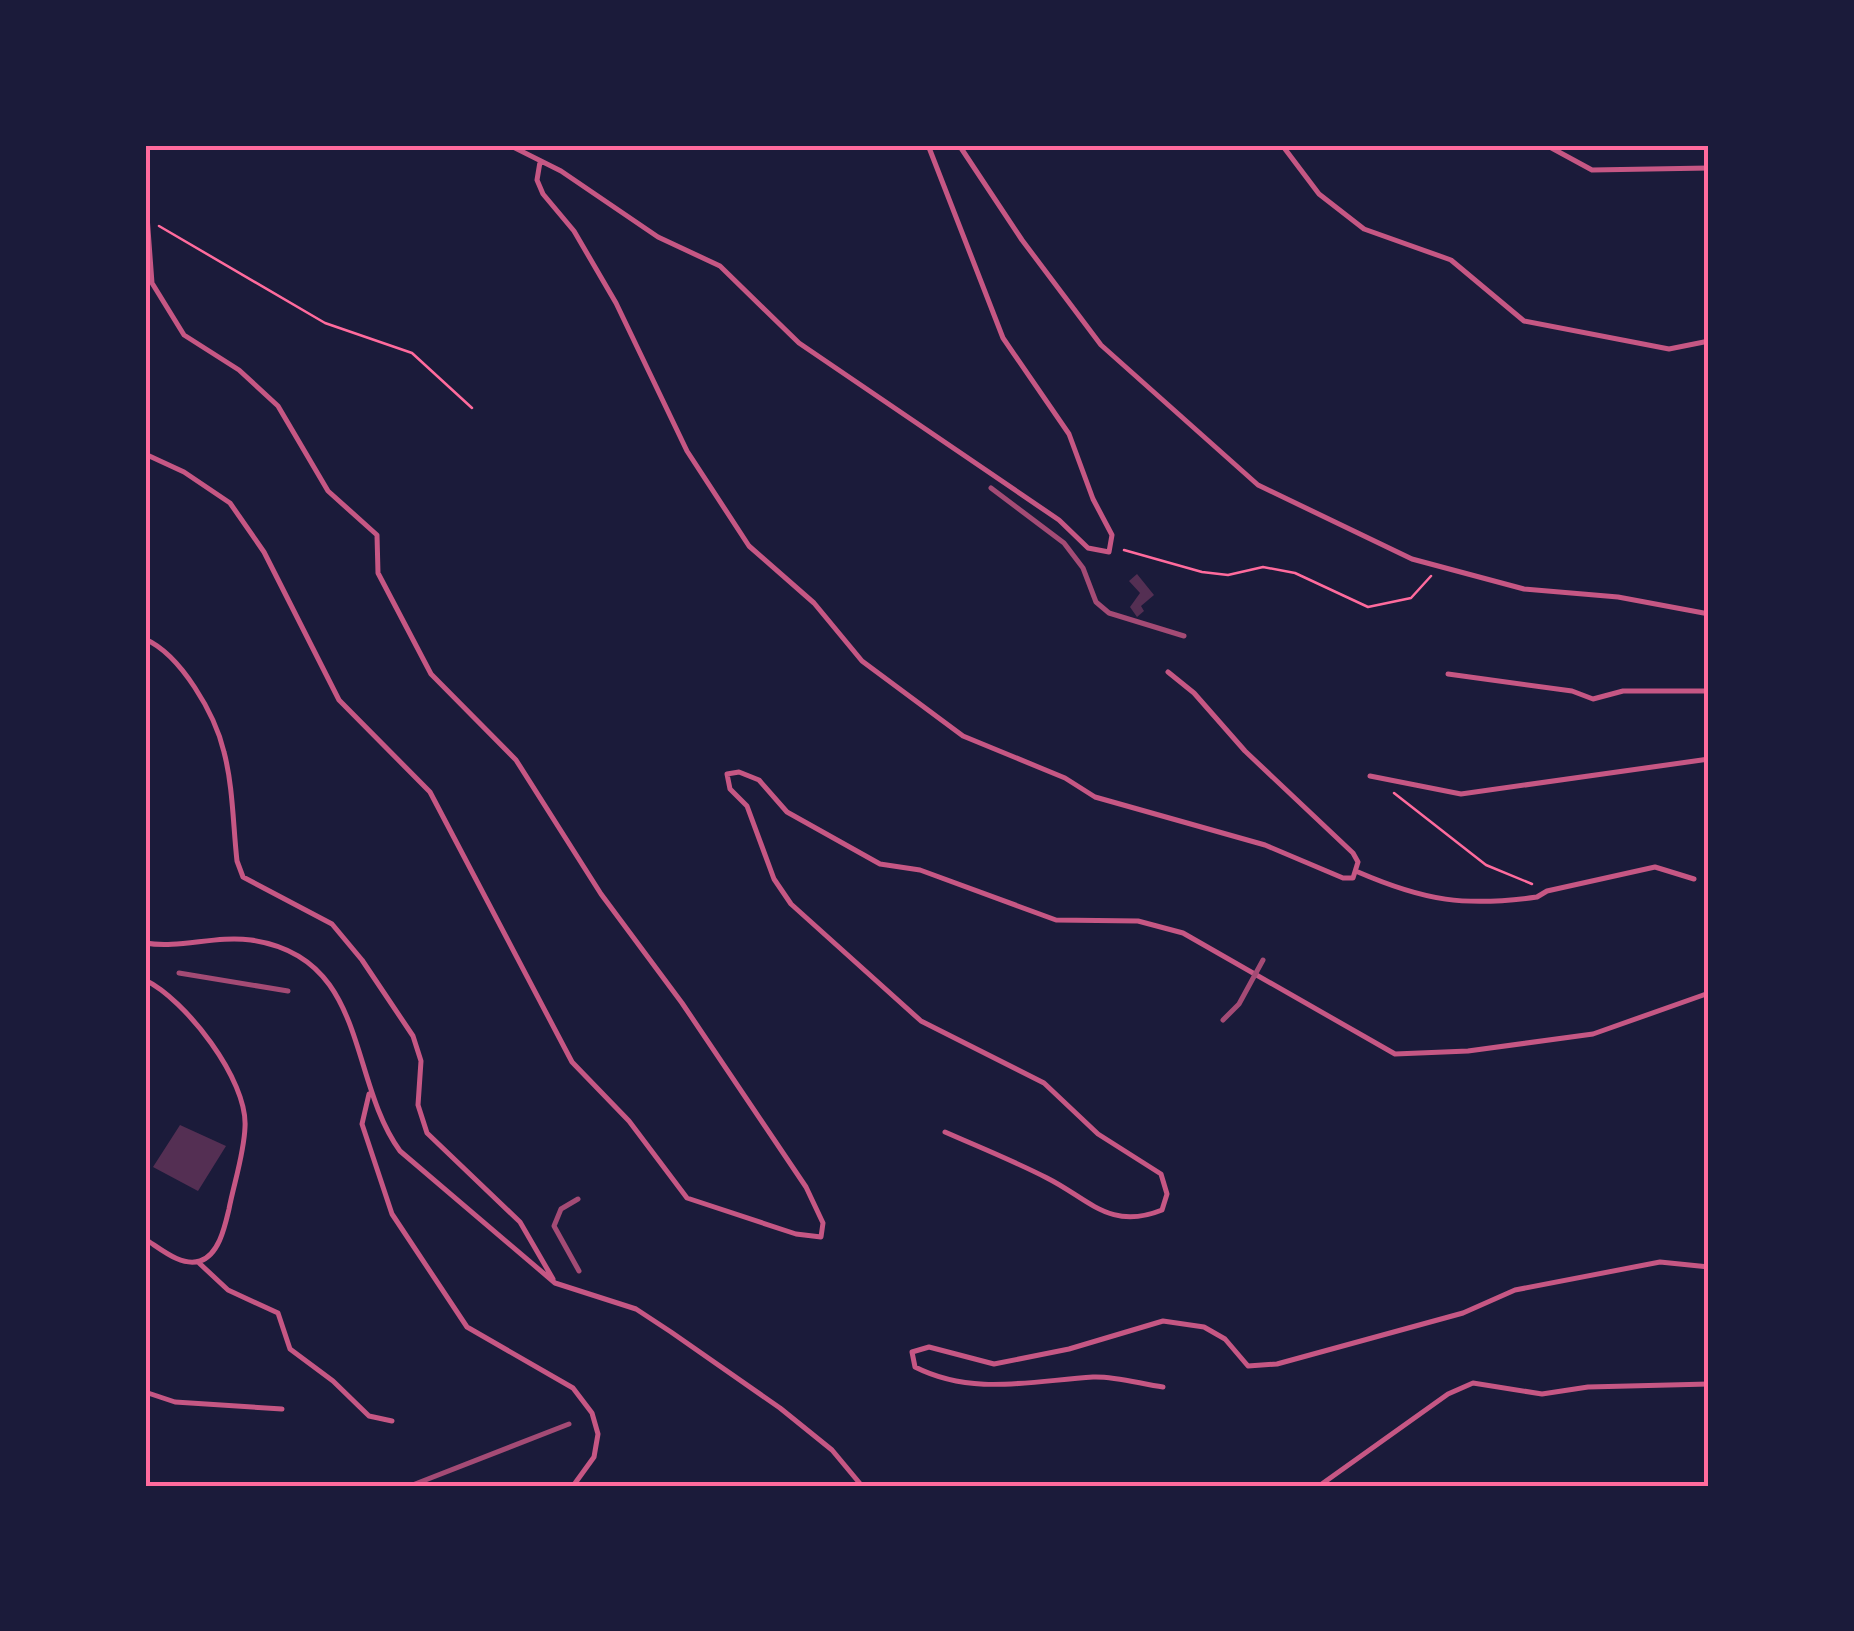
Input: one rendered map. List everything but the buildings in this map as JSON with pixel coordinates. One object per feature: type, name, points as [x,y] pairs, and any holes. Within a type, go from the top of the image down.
[{"type":"lane","points":[[509,145],[561,170],[658,238],[720,266],[799,343],[1043,508],[1088,548],[1101,554],[1113,547],[1112,535],[1092,498],[1068,434],[1003,338],[928,145]]},
{"type":"lane","points":[[948,145],[961,148],[1022,240],[1101,345],[1258,484],[1412,558],[1524,589],[1618,597],[1709,614]]},
{"type":"lane","points":[[1282,145],[1319,194],[1364,229],[1451,260],[1524,321],[1669,349],[1709,341]]},
{"type":"lane","points":[[1546,145],[1592,170],[1709,168]]},
{"type":"lane","points":[[540,162],[537,180],[543,194],[574,230],[616,303],[687,451],[749,546],[814,603],[862,661],[962,736],[1065,778],[1095,797],[1265,844],[1343,878],[1358,872],[1415,896],[1466,902],[1538,897],[1547,890],[1655,867],[1694,879]]},
{"type":"lane","points":[[145,189],[152,282]]},
{"type":"lane","points":[[145,272],[184,335],[239,370],[278,406],[328,491],[377,535],[378,573],[432,674],[516,760],[600,894],[682,1002],[806,1187],[823,1223],[822,1237],[796,1234],[687,1198],[629,1121],[572,1062],[430,792],[339,700],[264,552],[230,503],[184,472],[145,454]]},
{"type":"lane","points":[[145,639],[161,646],[198,694],[224,750],[237,861],[243,877],[332,924],[362,960],[413,1036],[421,1061],[418,1105],[427,1134],[520,1222],[555,1283]]},
{"type":"lane","points":[[1168,672],[1194,692],[1244,752],[1353,853],[1358,872]]},
{"type":"lane","points":[[1448,674],[1572,691],[1593,699],[1623,691],[1709,691]]},
{"type":"lane","points":[[1370,776],[1461,794],[1709,758]]},
{"type":"lane","points":[[945,1132],[1051,1180],[1088,1207],[1144,1218],[1162,1210],[1167,1194],[1161,1174],[1098,1134],[1044,1083],[921,1021],[791,904],[774,880],[747,806],[730,789],[728,774],[740,772],[759,780],[786,812],[880,864],[920,870],[1056,920],[1138,921],[1183,933],[1395,1054],[1468,1052],[1593,1034],[1709,993]]},
{"type":"lane","points":[[145,943],[164,946],[220,938],[254,940],[286,951],[321,972],[350,1020],[384,1130],[400,1152],[555,1283],[636,1309],[660,1324],[780,1408],[832,1450],[862,1486]]},
{"type":"lane","points":[[145,980],[181,1004],[201,1030],[238,1090],[246,1124],[225,1226],[212,1255],[198,1262],[178,1260],[145,1239]]},
{"type":"lane","points":[[371,1092],[362,1111],[362,1124],[392,1214],[467,1327],[573,1388],[592,1413],[598,1434],[594,1457],[573,1486]]},
{"type":"lane","points":[[198,1262],[228,1290],[278,1313],[290,1349],[333,1380],[369,1416],[392,1421]]},
{"type":"lane","points":[[1164,1388],[1097,1376],[995,1386],[946,1383],[914,1367],[912,1352],[928,1347],[994,1364],[1164,1321],[1204,1327],[1225,1339],[1248,1366],[1278,1364],[1463,1313],[1516,1290],[1660,1262],[1709,1267]]},
{"type":"lane","points":[[1319,1486],[1448,1394],[1473,1384],[1542,1394],[1588,1387],[1709,1384]]},
{"type":"lane","points":[[145,1392],[176,1402],[282,1409]]},
{"type":"path","points":[[147,219],[325,323],[412,353],[472,408]]},
{"type":"path","points":[[1113,547],[1202,572],[1228,575],[1263,567],[1295,573],[1368,607],[1411,598],[1437,565]]},
{"type":"path","points":[[1370,776],[1486,865],[1547,890]]},
{"type":"railway","points":[[991,488],[1064,543],[1083,568],[1096,602],[1109,613],[1184,636]]},
{"type":"railway","points":[[1223,1020],[1239,1004],[1263,960]]},
{"type":"railway","points":[[179,973],[288,991]]},
{"type":"railway","points":[[578,1199],[561,1209],[554,1226],[579,1271]]},
{"type":"railway","points":[[410,1486],[569,1424]]}]
